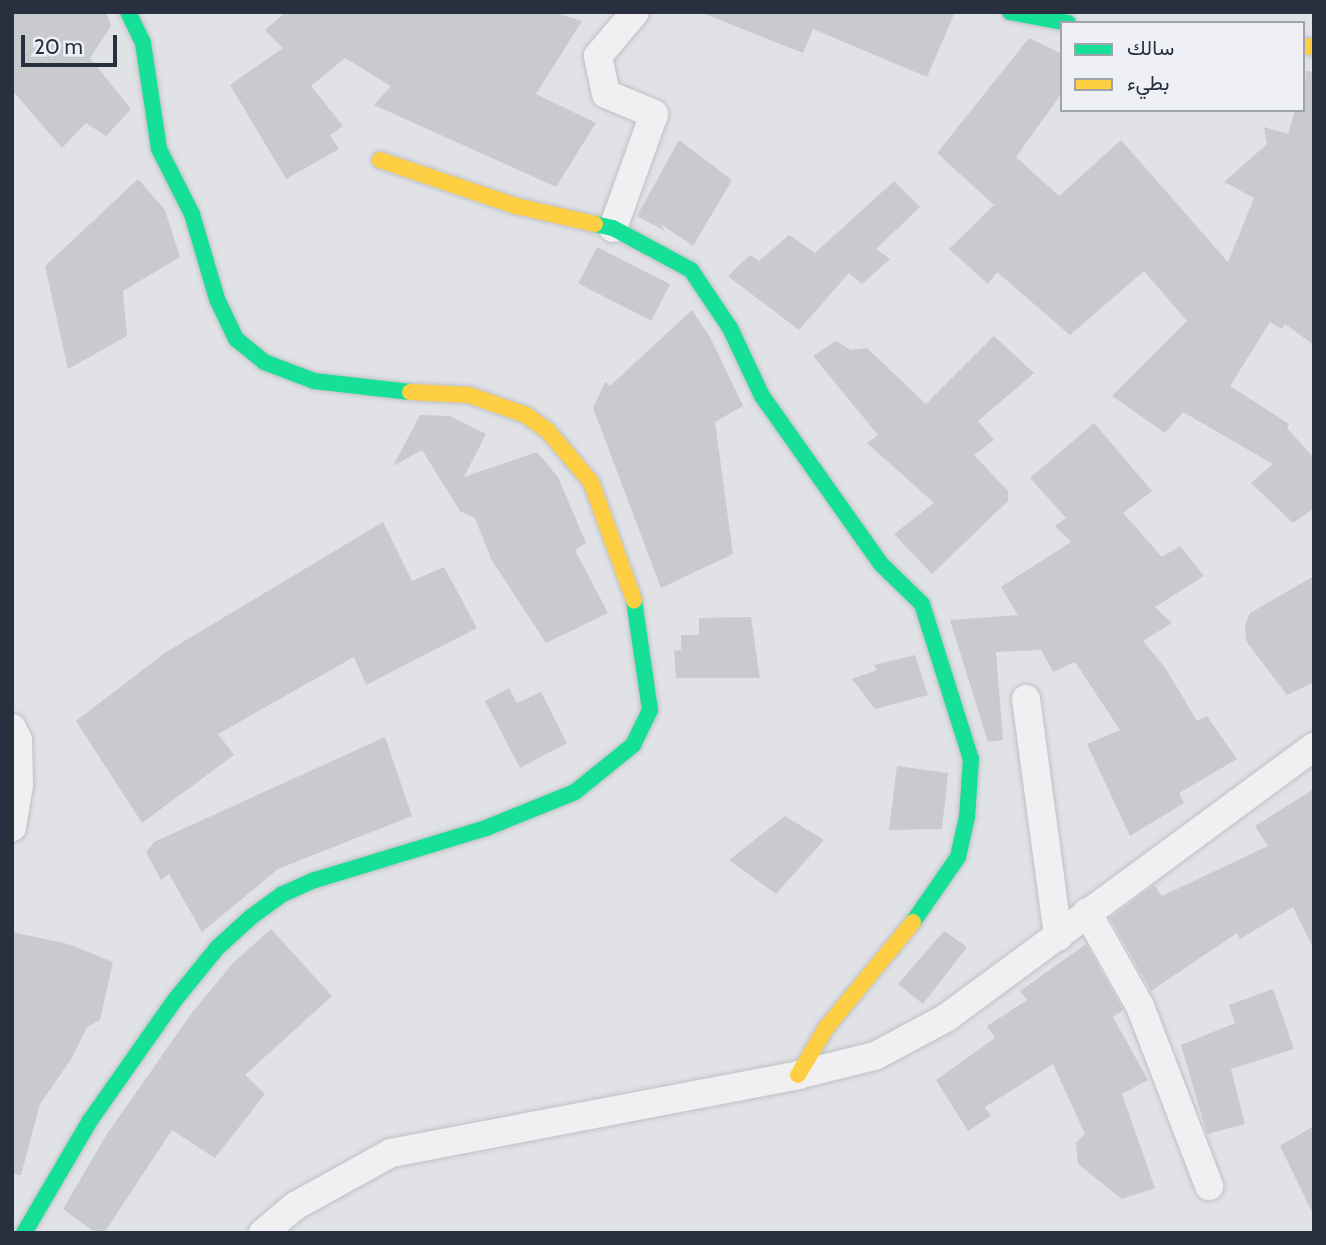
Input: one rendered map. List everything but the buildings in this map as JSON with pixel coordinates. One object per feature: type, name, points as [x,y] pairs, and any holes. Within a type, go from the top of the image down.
[{"type":"street","points":[[24,1233],[89,1122],[174,1002],[216,948],[251,917],[283,894],[315,880],[486,828],[575,792],[632,746],[650,710],[635,602],[614,535],[591,482],[547,430],[526,415],[469,395],[364,390],[314,381],[264,362],[236,339],[217,299],[192,214],[159,149],[143,43],[128,12]]},
{"type":"street","points":[[613,228],[654,114],[606,94],[598,56],[635,12]]},
{"type":"street","points":[[1025,14],[1060,21]]},
{"type":"street","points":[[380,160],[516,206],[613,228],[650,244],[691,271],[730,328],[761,396],[881,564],[922,604],[971,759],[967,817],[958,856],[901,939],[826,1028],[798,1075]]},
{"type":"street","points":[[1026,699],[1058,936]]},
{"type":"street","points":[[12,728],[18,740],[19,785],[12,827]]},
{"type":"street","points":[[263,1233],[295,1206],[391,1153],[798,1075],[875,1056],[946,1018],[1087,912],[1210,827],[1314,747]]},
{"type":"street","points":[[1087,912],[1140,1006],[1209,1186]]},
{"type":"traffic: fast","points":[[128,12],[143,43],[159,149],[192,214],[217,299],[236,339],[264,362],[314,381],[410,392]]},
{"type":"traffic: fast","points":[[1010,12],[1060,21]]},
{"type":"traffic: fast","points":[[595,224],[613,228],[691,270],[730,328],[762,396],[881,564],[922,604],[971,759],[967,817],[958,857],[913,922]]},
{"type":"traffic: fast","points":[[24,1233],[89,1122],[174,1001],[217,948],[251,917],[283,894],[315,880],[486,828],[575,792],[633,745],[650,710],[634,600]]},
{"type":"traffic: slow","points":[[1305,46],[1314,47]]},
{"type":"traffic: slow","points":[[380,160],[516,206],[595,224]]},
{"type":"traffic: slow","points":[[410,392],[469,395],[526,415],[547,430],[591,482],[634,600]]},
{"type":"traffic: slow","points":[[798,1075],[826,1028],[913,922]]}]
